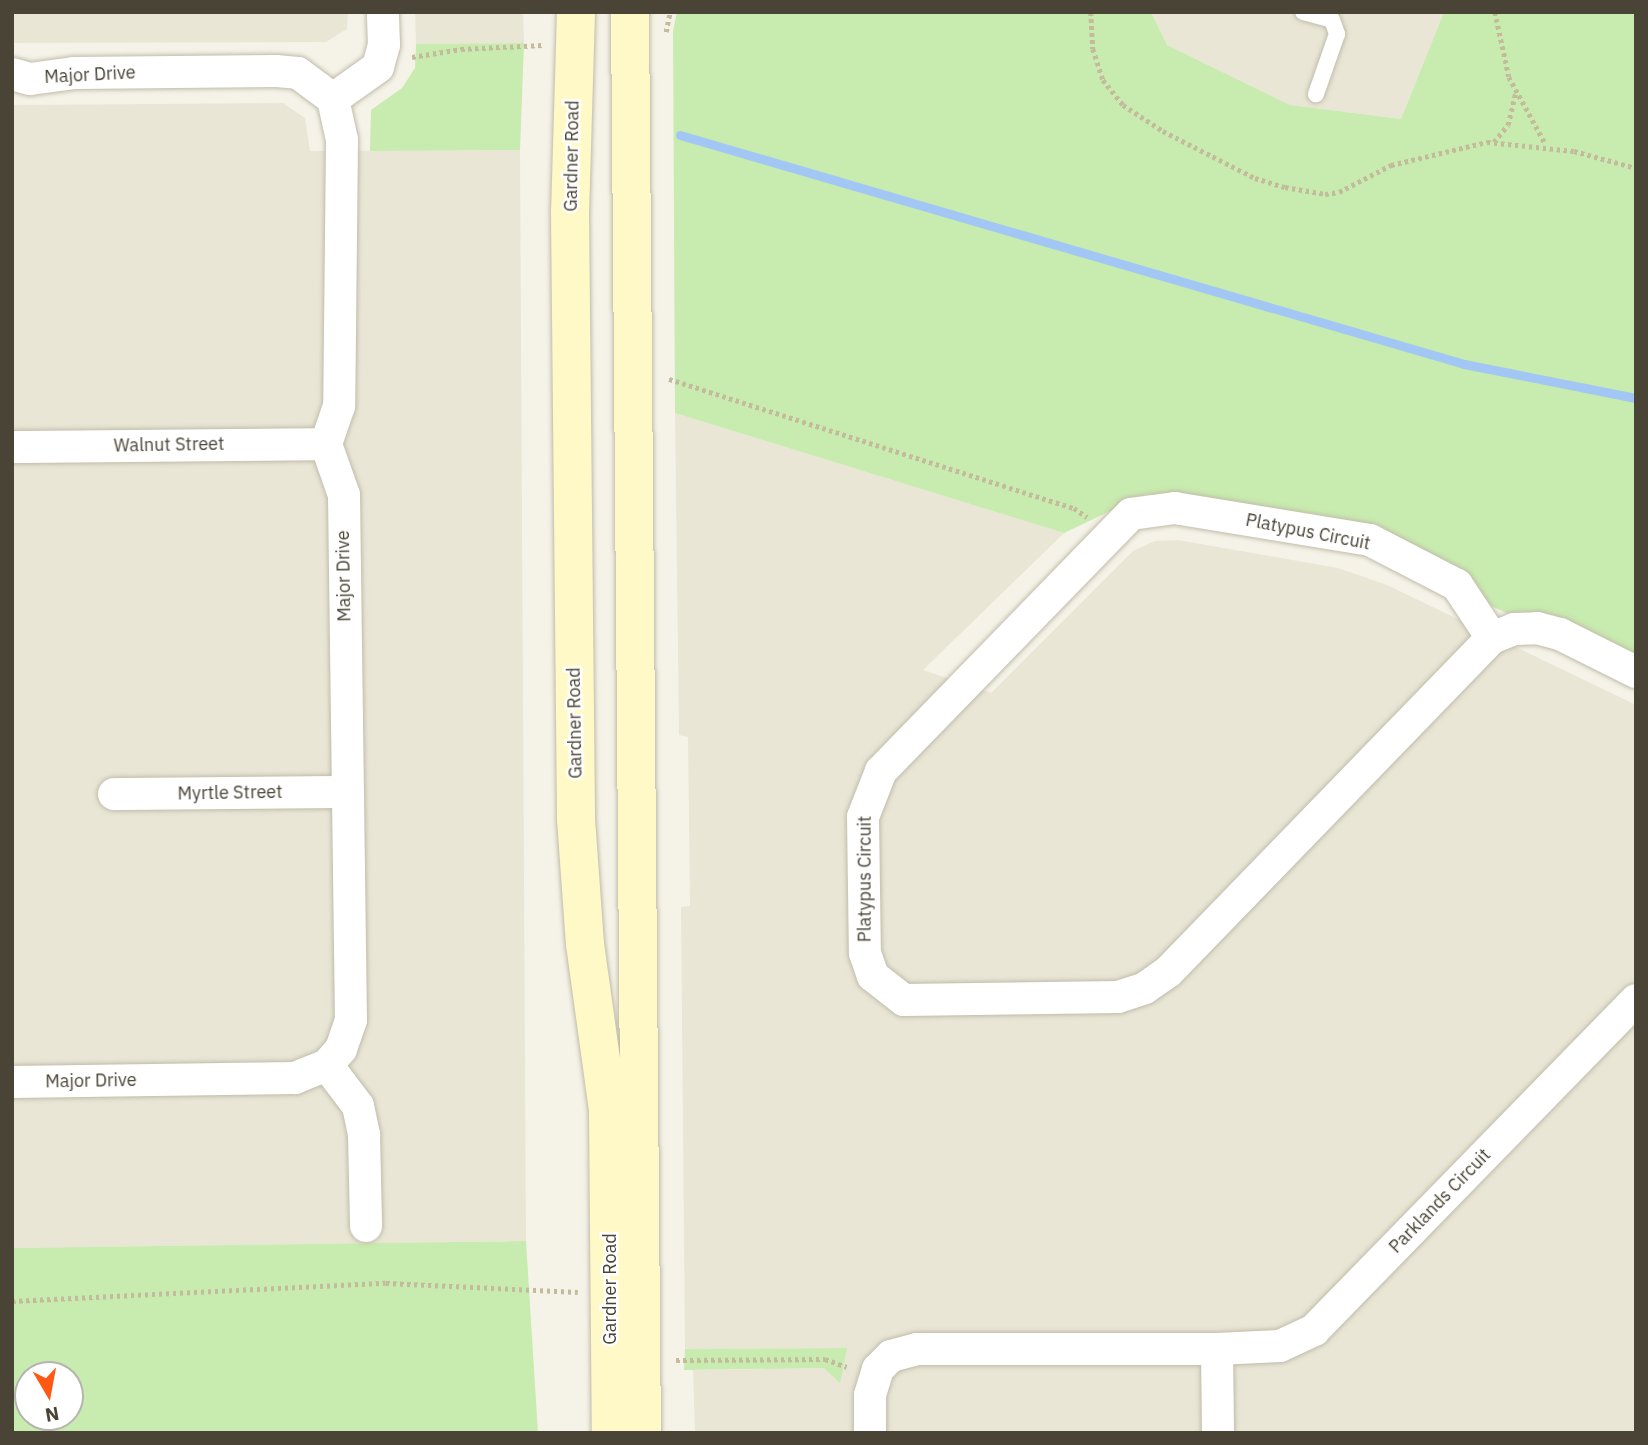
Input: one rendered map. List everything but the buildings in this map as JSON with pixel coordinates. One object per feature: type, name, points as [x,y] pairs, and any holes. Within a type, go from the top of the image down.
[{"type":"street","points":[[326,444],[339,406],[342,140],[333,99],[378,67],[384,45],[383,12]]},
{"type":"street","name":"Gardner Road","points":[[576,12],[570,212],[576,819],[585,944],[608,1110],[611,1433]]},
{"type":"street","name":"Gardner Road","points":[[630,12],[642,1433]]},
{"type":"street","name":"Major Drive","points":[[12,74],[30,79],[74,73],[276,71],[298,73],[333,99]]},
{"type":"street","name":"Major Drive","points":[[12,1082],[295,1078],[327,1065],[341,1049],[351,1020],[344,495],[326,444]]},
{"type":"street","name":"Walnut Street","points":[[12,447],[326,444]]},
{"type":"street","name":"Platypus Circuit","points":[[1492,638],[1457,585],[1370,540],[1175,508],[1131,514],[881,771],[868,795],[863,817],[865,953],[873,976],[904,1000],[1118,998],[1145,988],[1168,972],[1492,638],[1514,629],[1537,628],[1636,673]]},
{"type":"street","name":"Myrtle Street","points":[[114,794],[346,792]]},
{"type":"street","name":"Parklands Circuit","points":[[873,1379],[891,1356],[916,1349],[1217,1349],[1280,1346],[1314,1330],[1636,1000]]},
{"type":"street","points":[[327,1065],[360,1116],[366,1226]]},
{"type":"street","points":[[1217,1349],[1218,1433]]},
{"type":"street","points":[[870,1433],[873,1379]]},
{"type":"lane","points":[[1303,12],[1337,16],[1336,43],[1316,94]]},
{"type":"path","points":[[1091,12],[1093,49],[1103,80],[1124,105],[1163,131],[1255,178],[1325,194],[1352,188],[1391,164],[1493,142],[1546,146],[1636,168]]},
{"type":"path","points":[[1495,12],[1515,90],[1546,146]]},
{"type":"path","points":[[407,65],[413,56],[461,49],[546,45]]},
{"type":"path","points":[[1493,142],[1508,125],[1515,90]]},
{"type":"path","points":[[669,379],[1074,508],[1109,535]]},
{"type":"path","points":[[12,1301],[386,1283],[610,1293]]},
{"type":"path","points":[[676,1360],[825,1359],[873,1379]]},
{"type":"shaded area","points":[[12,12],[348,12],[347,29],[326,42],[12,43]]},
{"type":"shaded area","points":[[415,12],[523,12],[524,43],[416,44]]},
{"type":"shaded area","points":[[1151,12],[1444,12],[1401,119],[1290,105],[1167,45]]},
{"type":"shaded area","points":[[283,103],[305,118],[310,151],[520,150],[526,1241],[12,1248],[12,105]]},
{"type":"shaded area","points":[[675,413],[1064,533],[923,670],[991,693],[1133,551],[1155,541],[1178,540],[1338,568],[1387,585],[1636,705],[1636,1433],[695,1433],[693,1370],[824,1368],[847,1348],[685,1349],[681,907],[690,906],[688,737],[679,735]]},
{"type":"green space","points":[[677,12],[1151,12],[1167,45],[1290,105],[1401,119],[1444,12],[1636,12],[1636,656],[1554,615],[1507,613],[1491,606],[1461,569],[1360,524],[1146,494],[1064,533],[675,413],[673,31]]},
{"type":"green space","points":[[524,43],[520,150],[370,151],[371,110],[402,88],[415,68],[416,44]]},
{"type":"green space","points":[[526,1241],[538,1433],[12,1433],[12,1248]]},
{"type":"green space","points":[[847,1348],[840,1383],[824,1368],[684,1370],[685,1349]]},
{"type":"waterway","points":[[680,135],[1464,364],[1636,398]]}]
